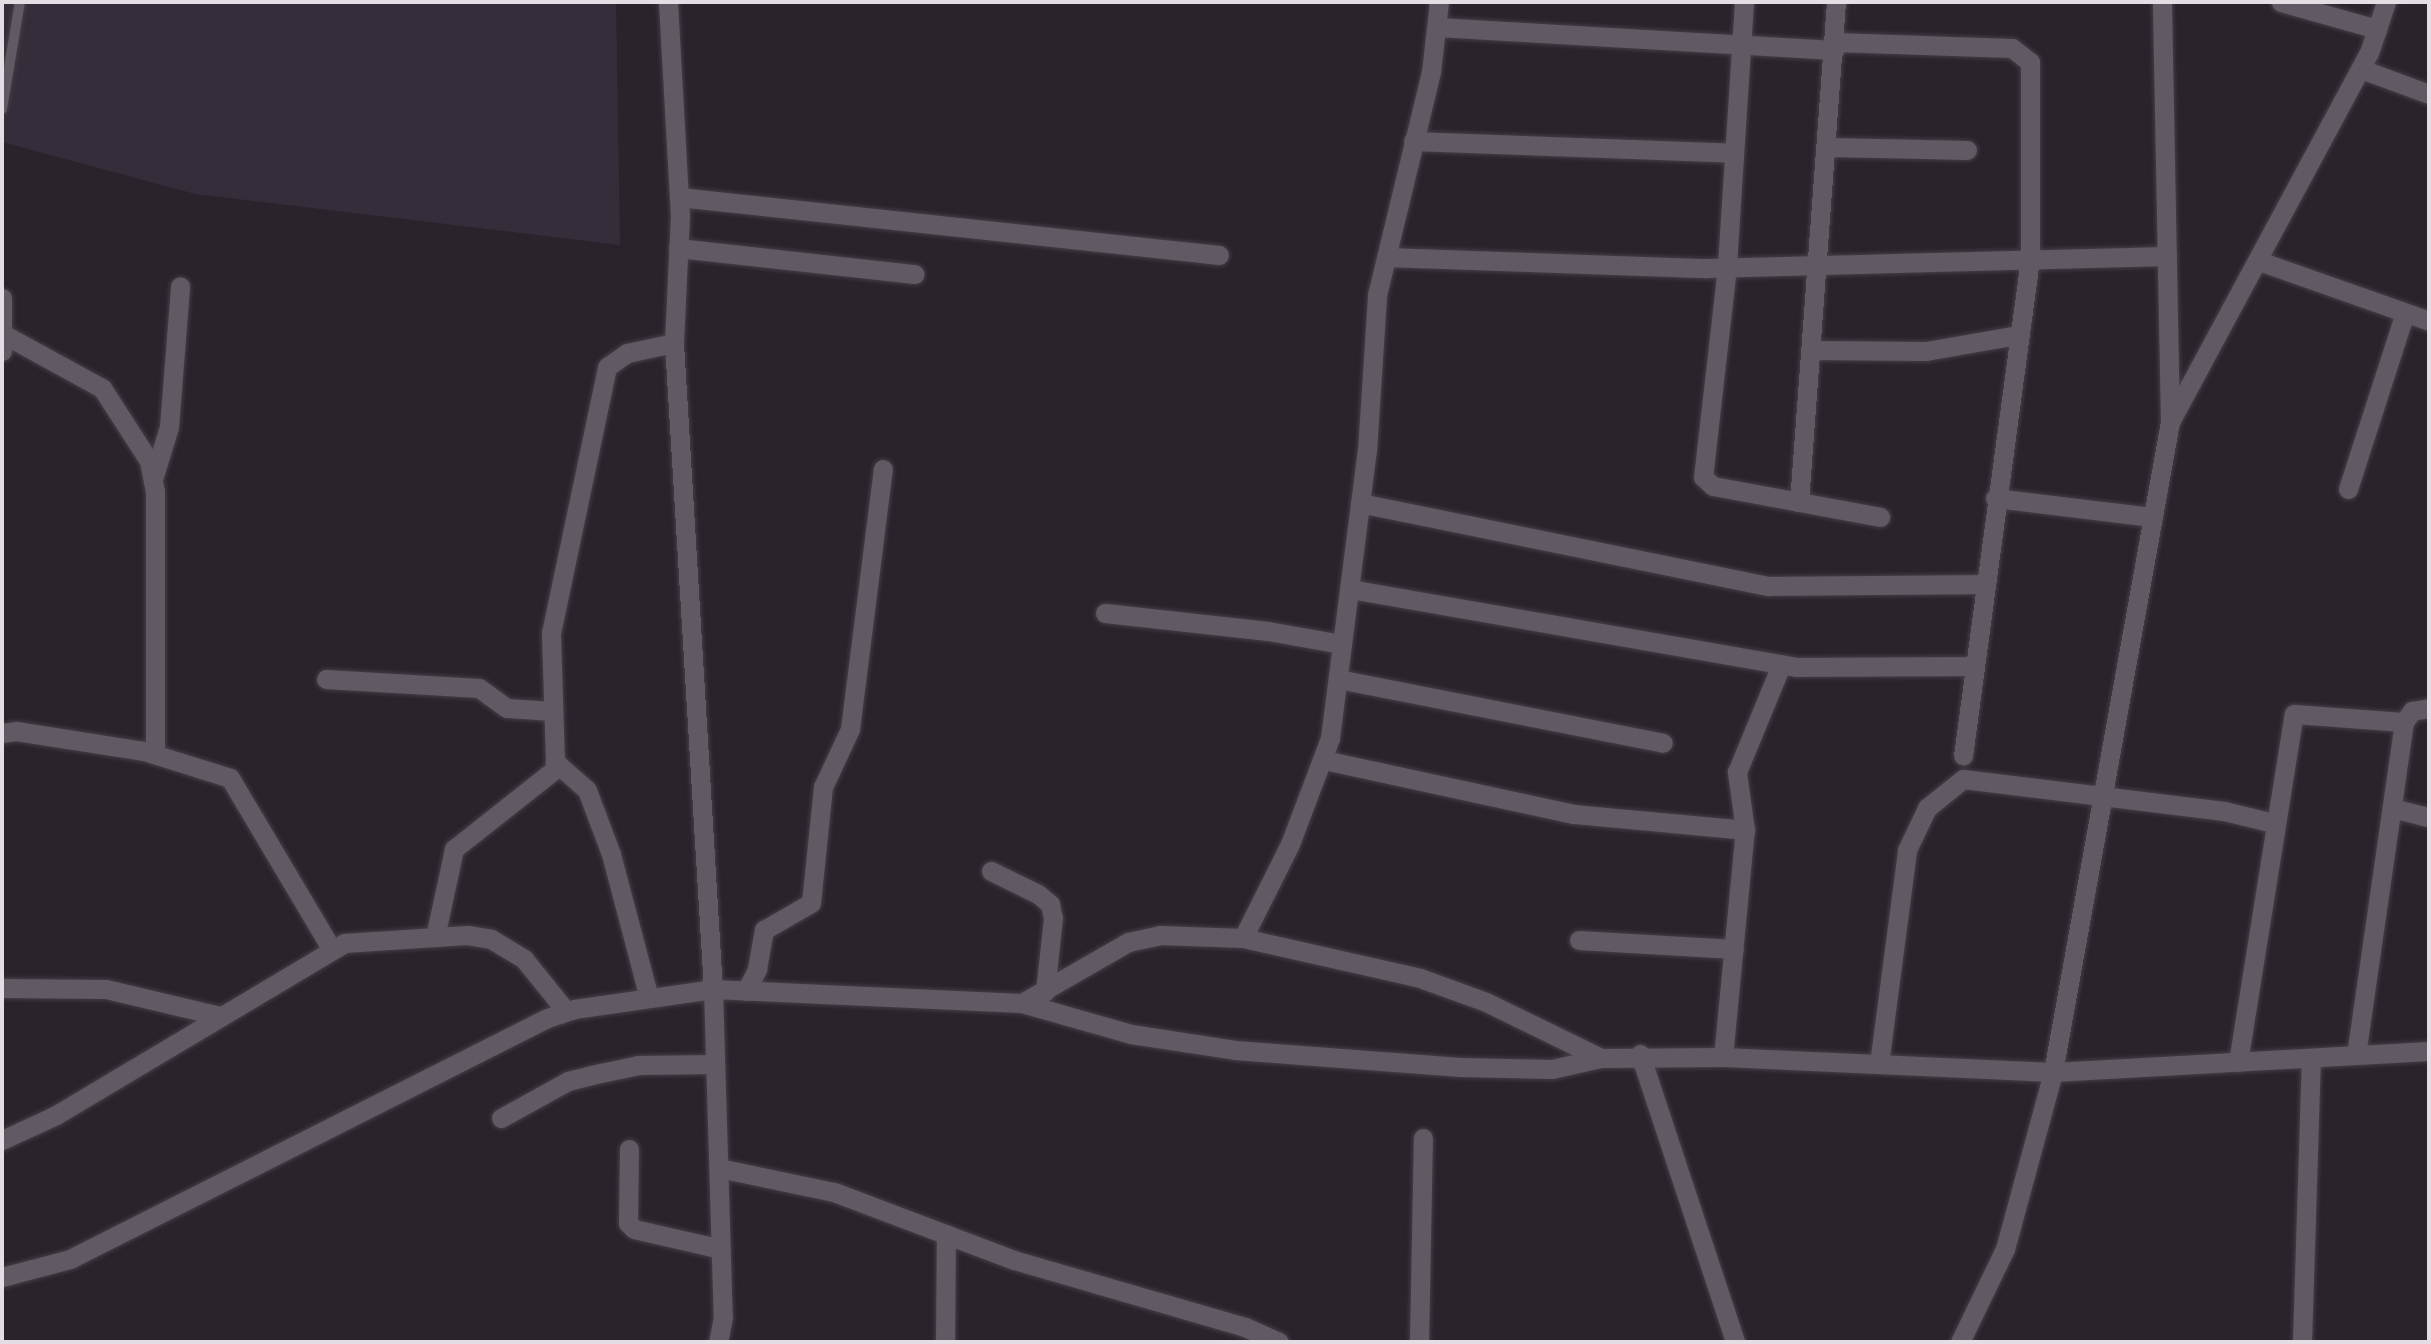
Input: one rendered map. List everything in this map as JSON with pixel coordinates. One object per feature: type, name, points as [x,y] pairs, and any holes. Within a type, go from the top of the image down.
[{"type":"street","points":[[668,2],[679,197],[674,343],[713,989],[723,1317],[718,1342]]},
{"type":"street","points":[[1243,938],[1290,844],[1324,760],[1338,679],[1360,503],[1374,318],[1431,72],[1439,2]]},
{"type":"street","points":[[1744,2],[1727,267],[1703,477],[1713,486],[1880,517]]},
{"type":"street","points":[[1799,502],[1836,2]]},
{"type":"street","points":[[1960,1342],[2005,1249],[2053,1072],[2170,422],[2162,2]]},
{"type":"street","points":[[2281,2],[2377,29]]},
{"type":"street","points":[[2170,422],[2361,69],[2386,2]]},
{"type":"street","points":[[1437,27],[1741,44],[2012,48],[2023,53],[2032,76],[2030,259],[1994,498],[1963,756]]},
{"type":"street","points":[[2361,69],[2429,93]]},
{"type":"street","points":[[1413,141],[1734,153]]},
{"type":"street","points":[[1827,147],[1967,150]]},
{"type":"street","points":[[679,197],[1219,255]]},
{"type":"street","points":[[678,248],[915,274]]},
{"type":"street","points":[[1386,257],[1727,267],[2167,256]]},
{"type":"street","points":[[2259,261],[2429,321]]},
{"type":"street","points":[[153,476],[169,426],[180,286]]},
{"type":"street","points":[[2,298],[3,343],[102,388],[149,461],[153,476],[155,753]]},
{"type":"street","points":[[2348,489],[2405,313]]},
{"type":"street","points":[[1811,350],[1926,351],[2018,335]]},
{"type":"street","points":[[649,998],[615,865],[597,816],[583,783],[559,766],[553,755],[552,623],[601,382],[607,368],[627,353],[674,343]]},
{"type":"street","points":[[746,991],[758,966],[764,930],[811,903],[823,787],[850,729],[883,469]]},
{"type":"street","points":[[1994,498],[2153,517]]},
{"type":"street","points":[[1360,503],[1768,586],[1984,584]]},
{"type":"street","points":[[1349,589],[1781,665],[1974,666]]},
{"type":"street","points":[[1105,613],[1268,631],[1342,644]]},
{"type":"street","points":[[1723,1056],[1745,830],[1737,772],[1781,665]]},
{"type":"street","points":[[326,679],[479,688],[507,708],[553,712]]},
{"type":"street","points":[[1338,679],[1663,743]]},
{"type":"street","points":[[2356,1055],[2404,722],[2412,711],[2429,708]]},
{"type":"street","points":[[2238,1062],[2274,823],[2294,714],[2404,722]]},
{"type":"street","points":[[2,733],[16,731],[155,753],[222,774],[237,784],[331,948]]},
{"type":"street","points":[[1324,760],[1574,814],[1745,830]]},
{"type":"street","points":[[435,937],[454,849],[559,766]]},
{"type":"street","points":[[1879,1064],[1907,850],[1927,808],[1964,779],[2103,794],[2274,823]]},
{"type":"street","points":[[2392,808],[2429,817]]},
{"type":"street","points":[[991,871],[1038,894],[1049,904],[1053,918],[1045,992]]},
{"type":"street","points":[[2,1140],[56,1115],[331,948],[358,940],[467,935],[509,946],[566,1012]]},
{"type":"street","points":[[1022,1003],[1128,942],[1160,935],[1243,938],[1420,978],[1486,1002],[1601,1058]]},
{"type":"street","points":[[1579,940],[1734,949]]},
{"type":"street","points":[[2,988],[106,989],[220,1016]]},
{"type":"street","points":[[2,1277],[70,1259],[566,1012],[713,989],[1022,1003],[1131,1034],[1235,1050],[1460,1067],[1552,1069],[1601,1058],[1640,1055],[1723,1056],[2053,1072],[2429,1051]]},
{"type":"street","points":[[1640,1055],[1735,1342]]},
{"type":"street","points":[[2302,1342],[2311,1058]]},
{"type":"street","points":[[501,1118],[568,1082],[601,1073],[638,1065],[715,1064]]},
{"type":"street","points":[[1419,1342],[1423,1138]]},
{"type":"street","points":[[629,1149],[628,1223],[634,1229],[721,1249]]},
{"type":"street","points":[[719,1168],[814,1186],[1014,1260],[1245,1327],[1279,1342]]},
{"type":"street","points":[[945,1342],[946,1234]]},
{"type":"lane","points":[[2,109],[20,2]]},
{"type":"shaded area","points":[[2,2],[616,2],[620,245],[195,194],[2,142]]}]
